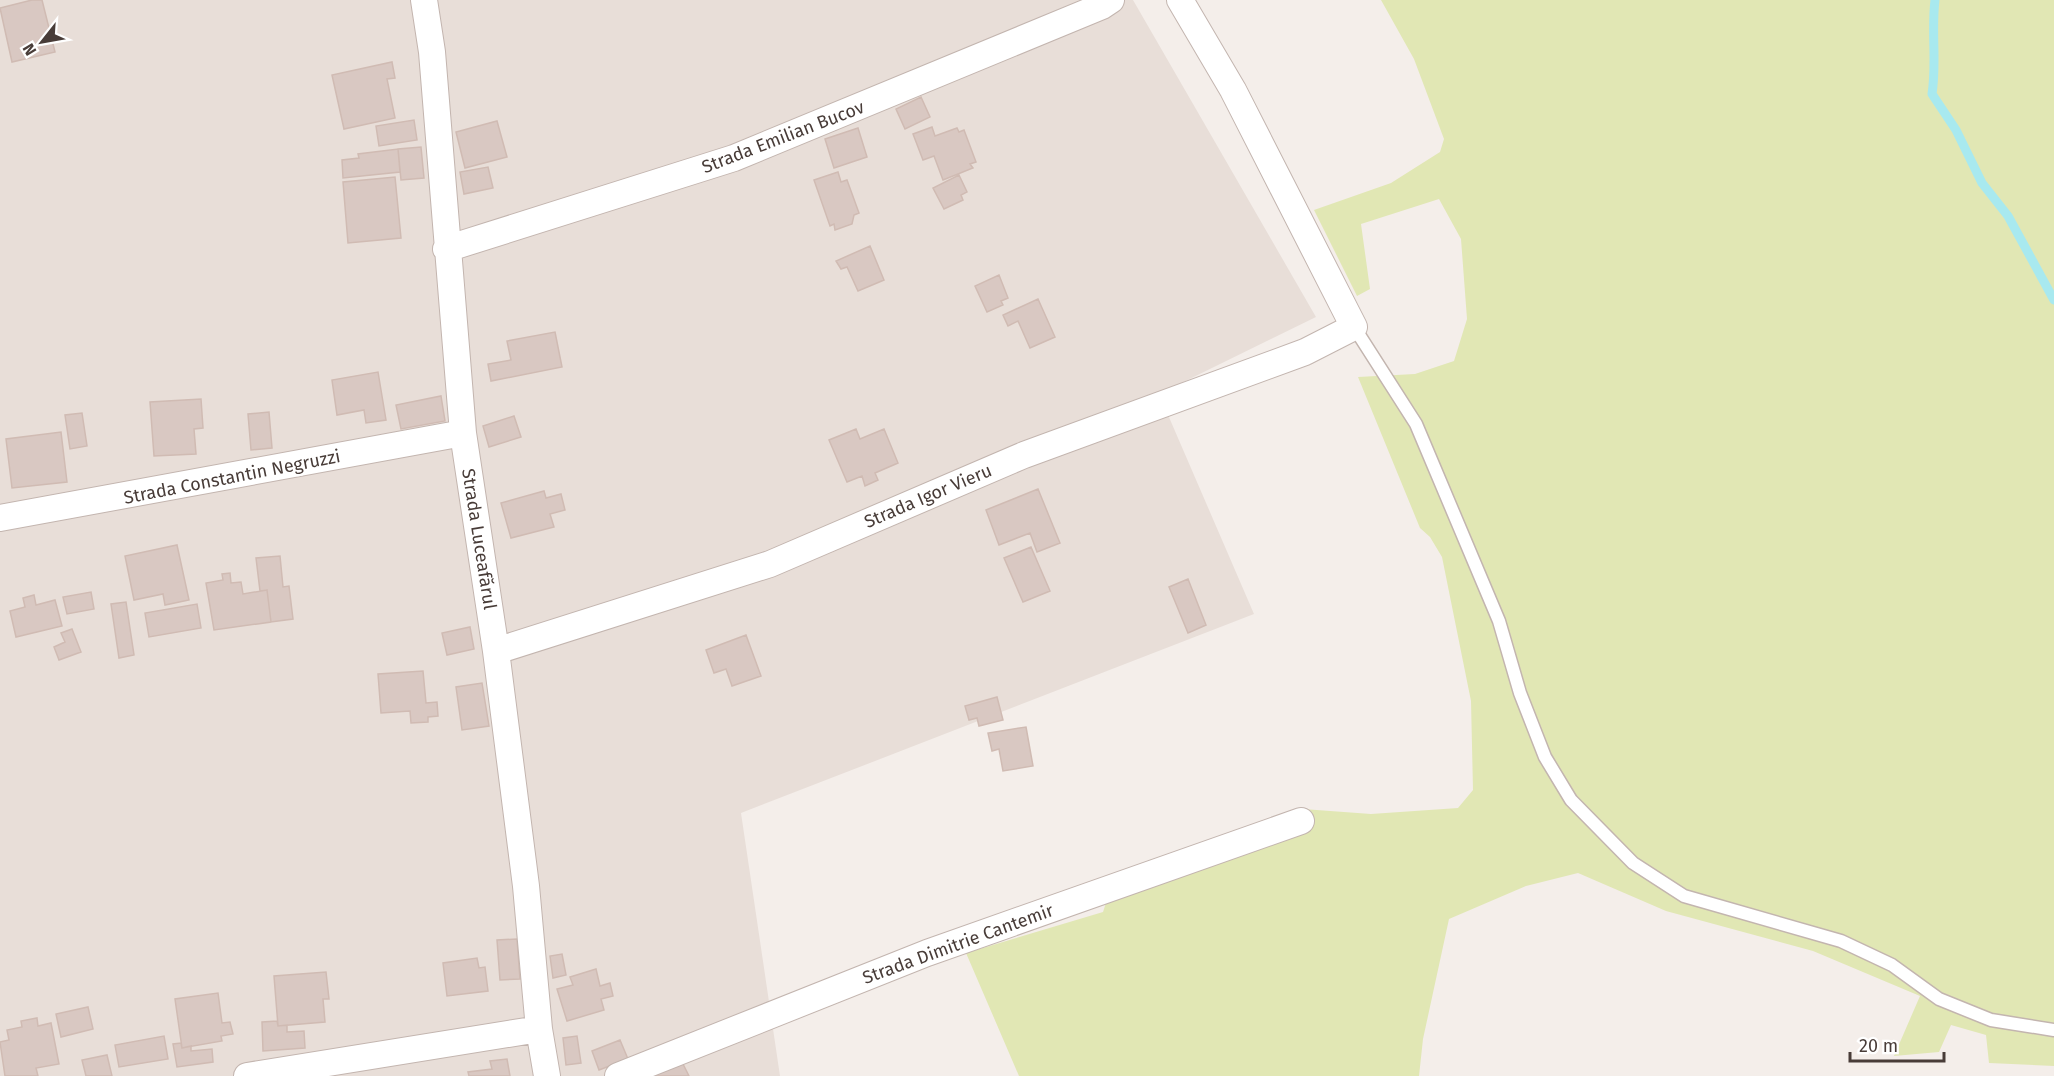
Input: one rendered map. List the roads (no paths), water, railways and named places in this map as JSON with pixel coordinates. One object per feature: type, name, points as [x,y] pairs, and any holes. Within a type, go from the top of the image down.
[{"type":"street","name":"Strada Luceafărul","points":[[424,0],[432,52],[446,249],[463,433],[496,651],[526,886],[539,1029],[547,1076]]},
{"type":"street","name":"Strada Emilian Bucov","points":[[446,249],[734,158],[1080,15],[1111,0]]},
{"type":"street","points":[[1180,0],[1233,90],[1354,327]]},
{"type":"street","name":"Strada Igor Vieru","points":[[496,651],[770,564],[1024,454],[1305,352],[1354,327]]},
{"type":"street","name":"Strada Constantin Negruzzi","points":[[0,518],[463,433]]},
{"type":"street","name":"Strada Dimitrie Cantemir","points":[[618,1076],[927,953],[1301,821]]},
{"type":"street","points":[[247,1076],[539,1029]]},
{"type":"lane","points":[[1354,327],[1416,424],[1499,621],[1520,693],[1545,757],[1571,800],[1633,863],[1684,896],[1840,941],[1892,965],[1938,999],[1991,1020],[2054,1030]]},
{"type":"waterway","points":[[1935,0],[1932,94],[1956,130],[1982,183],[2008,216],[2054,300]]}]
